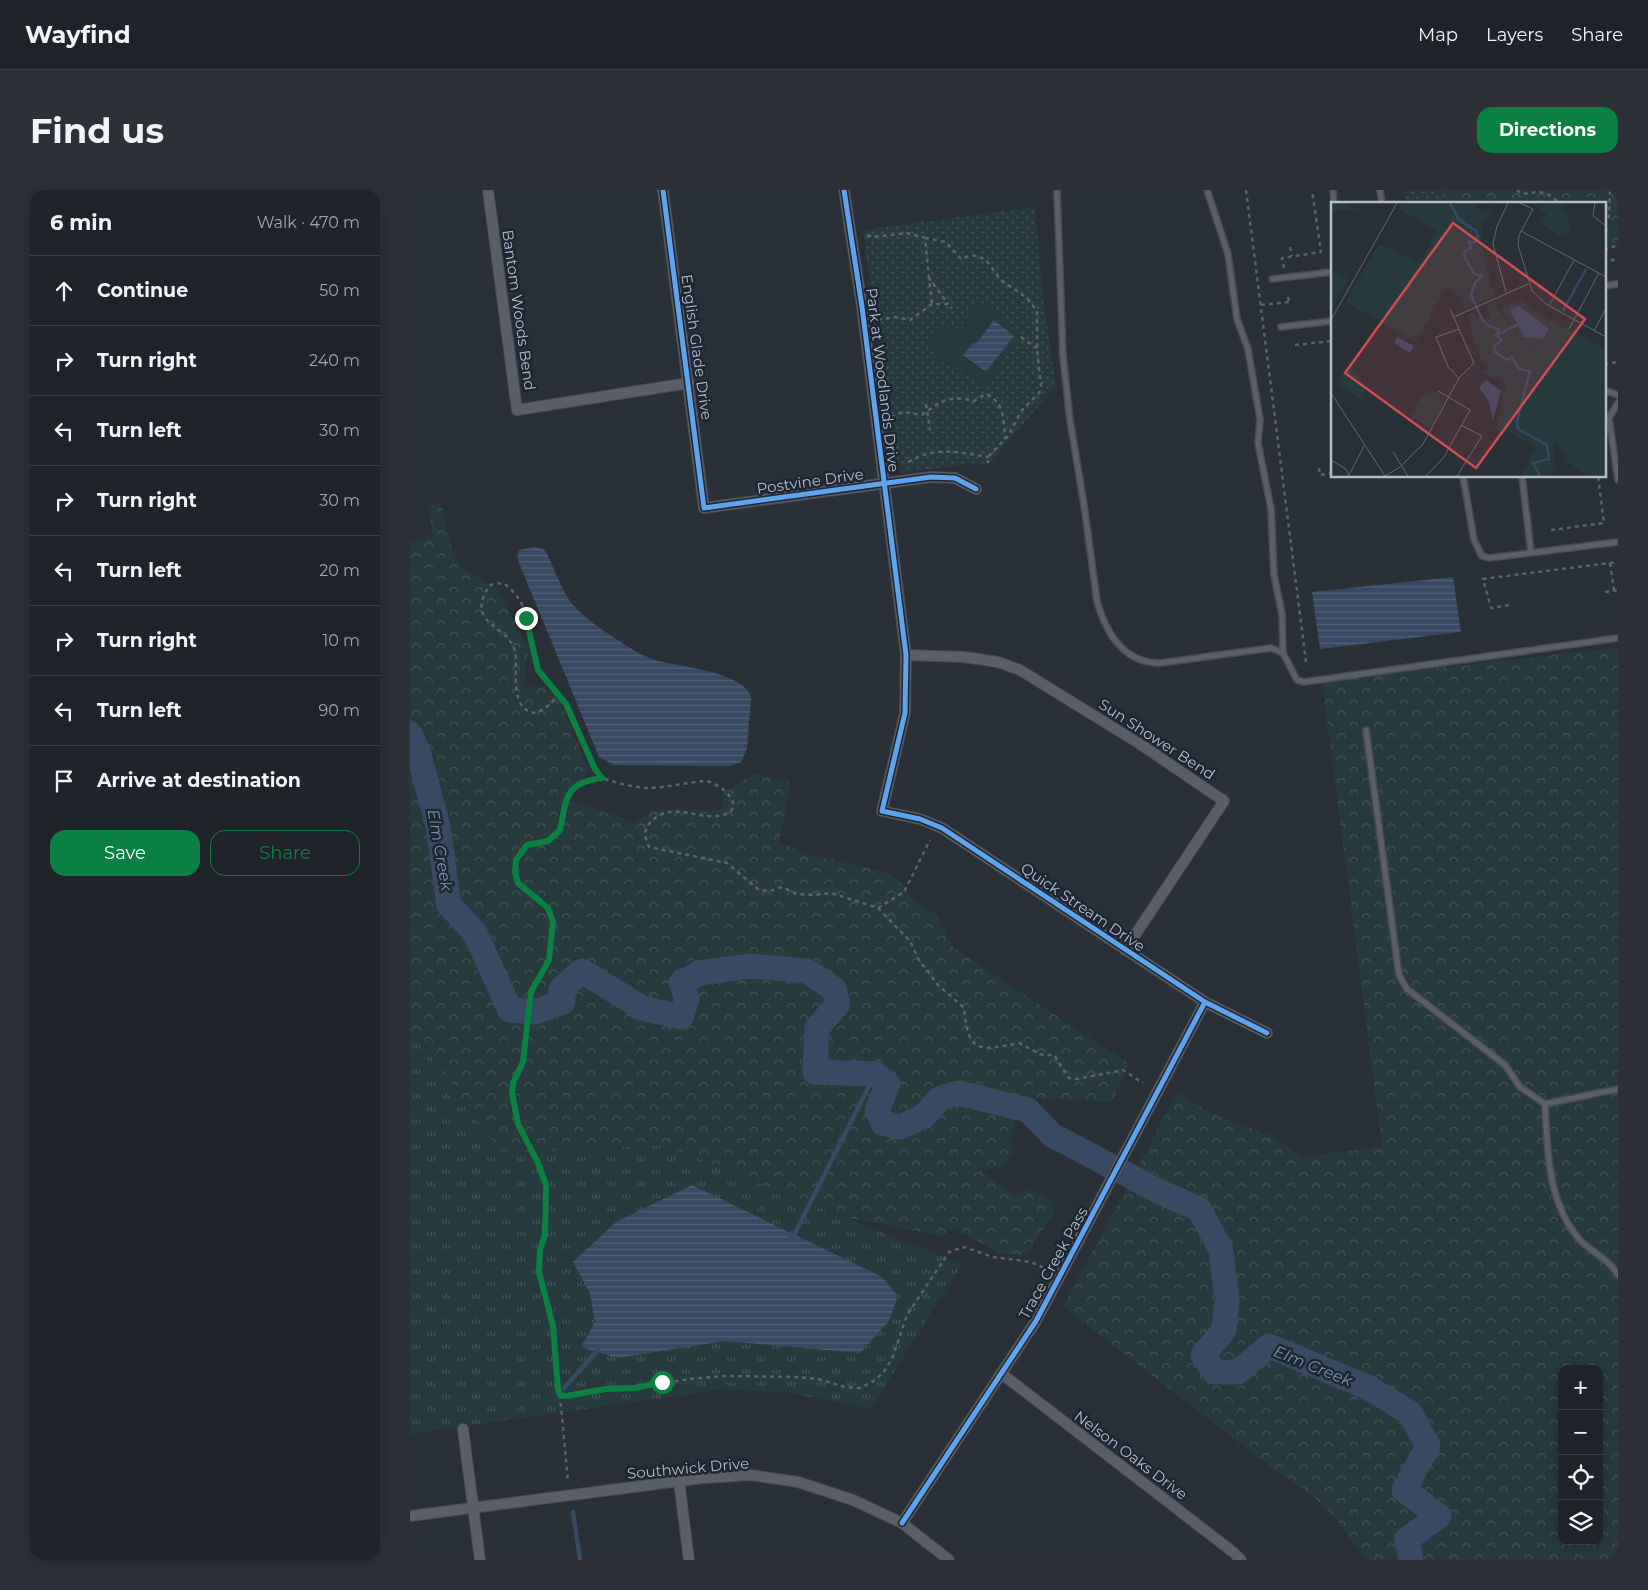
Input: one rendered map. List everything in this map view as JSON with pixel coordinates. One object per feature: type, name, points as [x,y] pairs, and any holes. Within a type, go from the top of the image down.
[{"type":"street","name":"Bantom Woods Bend","points":[[488,190],[517,410],[690,383]]},
{"type":"street","name":"English Glade Drive","points":[[663,190],[690,383],[704,508]]},
{"type":"street","name":"Park at Woodlands Drive","points":[[844,190],[862,307],[906,656],[905,713],[882,810]]},
{"type":"street","name":"Postvine Drive","points":[[704,508],[931,477],[955,478],[976,489]]},
{"type":"street","name":"Sun Shower Bend","points":[[906,656],[964,657],[998,662],[1020,670],[1140,744],[1224,801],[1125,950]]},
{"type":"street","name":"Quick Stream Drive","points":[[882,810],[920,819],[942,828],[1206,1002],[1267,1033]]},
{"type":"street","name":"Trace Creek Pass","points":[[902,1524],[1036,1321],[1206,1002]]},
{"type":"street","name":"Nelson Oaks Drive","points":[[1002,1374],[1241,1560]]},
{"type":"street","points":[[463,1429],[480,1560]]},
{"type":"street","name":"Southwick Drive","points":[[410,1516],[679,1481],[750,1475],[798,1482],[853,1500],[902,1524],[949,1560]]},
{"type":"street","points":[[679,1481],[689,1560]]},
{"type":"lane","points":[[1057,190],[1063,356],[1070,420],[1097,601],[1105,624],[1111,636],[1130,656],[1150,663],[1271,648],[1283,653]]},
{"type":"lane","points":[[1207,190],[1228,254],[1236,319],[1248,349],[1260,420],[1258,443],[1271,509],[1274,575],[1282,614],[1283,653],[1297,680],[1304,682],[1618,638]]},
{"type":"lane","points":[[1272,280],[1331,272]]},
{"type":"lane","points":[[1280,327],[1331,321]]},
{"type":"lane","points":[[1606,391],[1618,395]]},
{"type":"lane","points":[[1618,402],[1609,418],[1618,480]]},
{"type":"lane","points":[[1463,478],[1474,540],[1482,556],[1489,558],[1618,542]]},
{"type":"lane","points":[[1522,478],[1531,552]]},
{"type":"lane","points":[[1366,730],[1399,975],[1407,989],[1505,1065],[1520,1087],[1545,1104],[1618,1089]]},
{"type":"lane","points":[[1545,1104],[1547,1154],[1563,1219],[1582,1242],[1614,1267],[1618,1275]]},
{"type":"path","points":[[1246,190],[1306,662]]},
{"type":"path","points":[[1284,268],[1282,258],[1321,252],[1312,190]]},
{"type":"path","points":[[1517,190],[1522,194],[1548,193],[1559,202]]},
{"type":"path","points":[[1606,221],[1609,214],[1610,190]]},
{"type":"path","points":[[867,235],[873,237],[907,233],[946,242],[962,259],[972,255],[985,258],[1001,280],[1027,298],[1038,311],[1037,348],[1040,386],[1038,393],[1022,410],[1005,438],[988,457],[988,463]]},
{"type":"path","points":[[925,238],[932,304]]},
{"type":"path","points":[[1606,249],[1618,245]]},
{"type":"path","points":[[1290,247],[1292,256]]},
{"type":"path","points":[[1606,264],[1618,258]]},
{"type":"path","points":[[929,278],[952,308]]},
{"type":"path","points":[[1261,305],[1289,301]]},
{"type":"path","points":[[878,320],[896,317],[910,320],[932,304],[948,304]]},
{"type":"path","points":[[1021,337],[1037,348]]},
{"type":"path","points":[[1295,345],[1331,341]]},
{"type":"path","points":[[891,417],[903,412],[917,416],[928,411],[943,400],[952,397],[974,401],[986,394],[993,397],[998,403],[1004,421],[1005,438]]},
{"type":"path","points":[[926,404],[930,430]]},
{"type":"path","points":[[908,462],[924,454],[941,450],[988,457]]},
{"type":"path","points":[[1319,468],[1320,474],[1331,473]]},
{"type":"path","points":[[1551,530],[1604,523],[1598,478]]},
{"type":"path","points":[[1509,605],[1491,608],[1483,579],[1618,562]]},
{"type":"path","points":[[1604,592],[1616,590],[1610,563]]},
{"type":"path","points":[[558,692],[552,704],[537,713],[528,711],[523,706],[517,694],[515,682],[515,652],[510,643],[483,615],[481,605],[490,585],[503,583],[512,589],[521,600],[538,670],[558,692],[566,704],[595,769],[602,778]]},
{"type":"path","points":[[568,1482],[553,1326],[539,1272],[540,1250],[545,1235],[546,1185],[538,1163],[518,1124],[512,1093],[513,1083],[523,1062],[531,992],[549,960],[553,922],[548,908],[518,883],[515,872],[516,860],[527,845],[548,841],[560,830],[563,809],[575,786],[586,780],[602,778],[649,788],[706,781],[718,784],[732,798],[733,805],[730,811],[725,814],[693,815],[676,810],[658,815],[646,829],[645,837],[649,847],[727,863],[759,890],[770,892],[782,887],[797,894],[831,893],[878,908],[910,940],[919,960],[938,985],[964,1008],[966,1026],[970,1038],[976,1045],[984,1049],[1019,1042],[1042,1055],[1054,1055],[1069,1078],[1077,1079],[1124,1070],[1142,1083]]},
{"type":"path","points":[[878,908],[904,892],[930,840]]},
{"type":"path","points":[[560,1395],[580,1395],[606,1389],[635,1388],[689,1378],[725,1376],[797,1376],[818,1379],[845,1387],[859,1388],[871,1383],[883,1373],[892,1359],[907,1315],[949,1252],[964,1247],[993,1257],[1031,1262],[1044,1268]]},
{"type":"green space","points":[[1404,190],[1439,190],[1447,202],[1406,202]]},
{"type":"green space","points":[[1440,190],[1618,190],[1618,244],[1606,251],[1606,202],[1448,202]]},
{"type":"green space","points":[[1035,207],[1043,298],[1056,386],[987,466],[973,463],[903,473],[894,464],[863,230]]},
{"type":"green space","points":[[980,301],[1023,335],[984,385],[980,386],[951,363],[939,362],[934,356],[930,337],[941,322],[955,333]]},
{"type":"green space","points":[[441,504],[452,550],[463,568],[497,589],[529,648],[523,688],[543,686],[559,700],[589,770],[570,800],[635,823],[650,811],[722,809],[722,794],[755,773],[791,782],[779,842],[806,854],[886,872],[904,885],[911,898],[936,914],[953,947],[1129,1064],[1112,1102],[1032,1098],[1024,1102],[1011,1135],[1012,1155],[1001,1167],[982,1170],[1014,1195],[1031,1190],[1050,1199],[1056,1210],[1026,1255],[999,1254],[953,1229],[940,1236],[848,1218],[664,1145],[502,1153],[410,1028],[410,541],[433,538],[428,506]]},
{"type":"green space","points":[[1618,648],[1618,1560],[1366,1560],[1336,1519],[1313,1496],[1272,1468],[1063,1307],[1177,1093],[1212,1113],[1271,1136],[1302,1157],[1382,1147],[1322,681]]},
{"type":"green space","points":[[410,1028],[502,1153],[664,1145],[962,1264],[871,1409],[785,1392],[719,1390],[410,1434]]},
{"type":"water","points":[[994,320],[1014,336],[986,372],[963,355],[973,343],[976,344]]},
{"type":"water","points":[[535,547],[545,550],[570,601],[582,614],[604,631],[649,658],[724,676],[746,689],[751,697],[747,749],[741,762],[730,766],[614,765],[599,757],[517,558],[519,550]]},
{"type":"water","points":[[1453,577],[1461,632],[1320,649],[1312,592]]},
{"type":"water","points":[[692,1185],[882,1277],[898,1296],[889,1321],[860,1353],[725,1341],[617,1358],[581,1347],[595,1322],[590,1293],[573,1262],[616,1222]]},
{"type":"waterway","name":"Elm Creek","points":[[410,734],[418,751],[438,827],[449,905],[475,933],[510,1010],[535,1012],[563,1002],[561,989],[582,971],[642,1008],[681,1017],[687,999],[681,983],[699,973],[750,966],[807,971],[834,989],[838,1004],[817,1028],[815,1072],[875,1074],[888,1084],[877,1110],[883,1123],[901,1127],[924,1116],[940,1098],[959,1093],[1028,1110],[1052,1135],[1160,1192],[1199,1209],[1221,1250],[1227,1299],[1224,1330],[1203,1355],[1214,1372],[1238,1372],[1269,1346],[1369,1388],[1410,1413],[1428,1446],[1404,1490],[1439,1516],[1407,1539],[1411,1560]]},
{"type":"waterway","points":[[790,1237],[794,1235],[875,1074]]},
{"type":"waterway","points":[[564,1388],[598,1350]]},
{"type":"waterway","points":[[573,1512],[580,1560]]},
{"type":"cycle path","points":[[663,190],[704,508],[931,477],[955,478],[976,489]]},
{"type":"cycle path","points":[[844,190],[862,307],[906,655],[905,713],[882,811],[920,819],[942,828],[1205,1002],[1267,1033]]},
{"type":"cycle path","points":[[902,1523],[1036,1321],[1205,1002]]},
{"type":"route","points":[[526,618],[538,670],[566,704],[595,769],[602,778],[586,780],[575,786],[568,796],[563,809],[560,830],[554,838],[548,841],[527,845],[516,860],[515,872],[518,883],[541,900],[548,908],[552,914],[553,922],[549,960],[531,992],[523,1062],[513,1083],[512,1093],[518,1124],[538,1163],[546,1185],[545,1235],[540,1250],[539,1272],[553,1326],[558,1389],[560,1395],[566,1396],[606,1389],[635,1388],[662,1382]]}]
